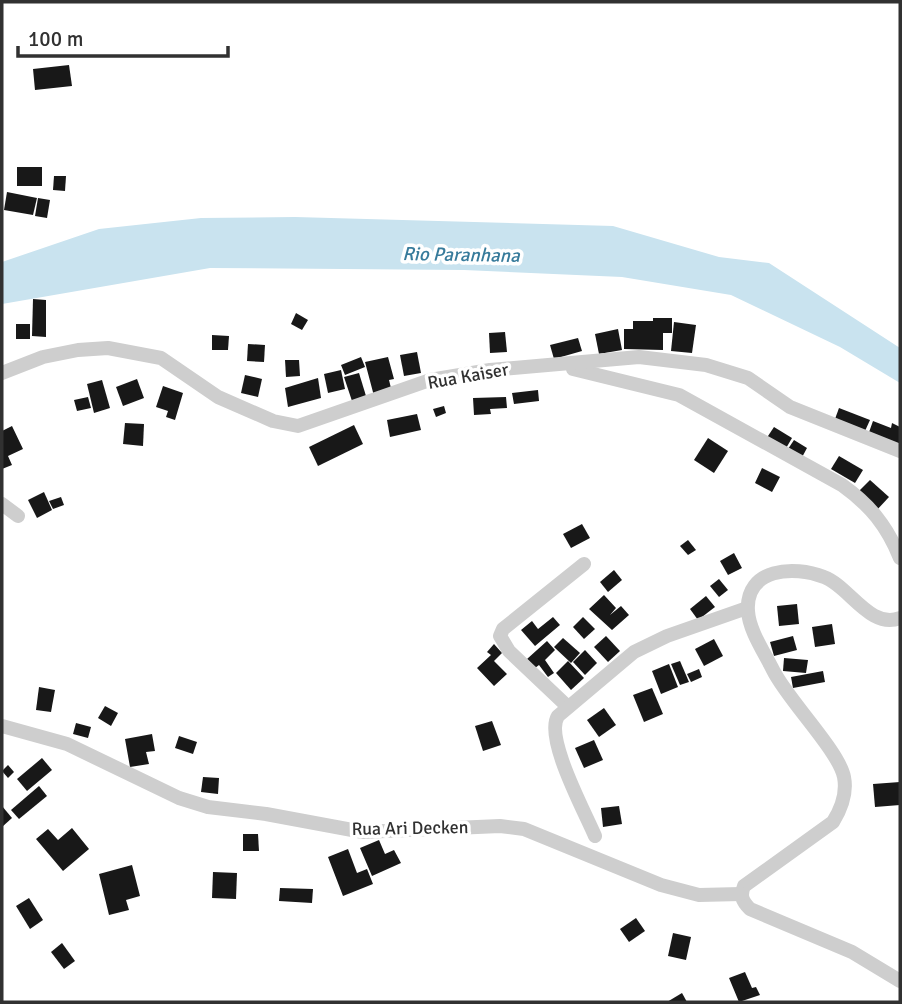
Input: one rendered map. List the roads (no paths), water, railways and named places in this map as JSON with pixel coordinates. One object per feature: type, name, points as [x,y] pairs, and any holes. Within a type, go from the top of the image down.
[{"type":"street","name":"Rua Kaiser","points":[[2,373],[43,357],[78,349],[108,348],[161,358],[218,397],[273,421],[298,426],[430,380],[490,370],[561,366],[639,357],[706,365],[748,378],[790,407],[900,451]]},
{"type":"street","points":[[561,366],[680,395],[842,485],[867,503],[881,520],[900,558]]},
{"type":"street","points":[[2,504],[18,516]]},
{"type":"street","points":[[568,707],[509,651],[500,636],[503,629],[584,565]]},
{"type":"street","points":[[900,618],[884,619],[873,615],[834,582],[822,576],[782,571],[762,577],[754,584],[747,608],[777,678],[844,777],[842,807],[833,822],[744,886],[741,894],[743,902],[750,909],[852,952],[900,981]]},
{"type":"street","points":[[595,836],[553,729],[558,716],[634,652],[667,636],[747,608]]},
{"type":"street","name":"Rua Ari Decken","points":[[2,726],[68,744],[179,799],[208,807],[266,814],[363,832],[500,826],[524,829],[661,885],[699,895],[741,894]]},
{"type":"water","name":"Rio Paranhana","points":[[295,217],[613,226],[719,257],[769,263],[900,348],[900,383],[840,347],[731,295],[622,277],[464,270],[210,268],[2,304],[2,262],[99,229],[201,218]]}]
